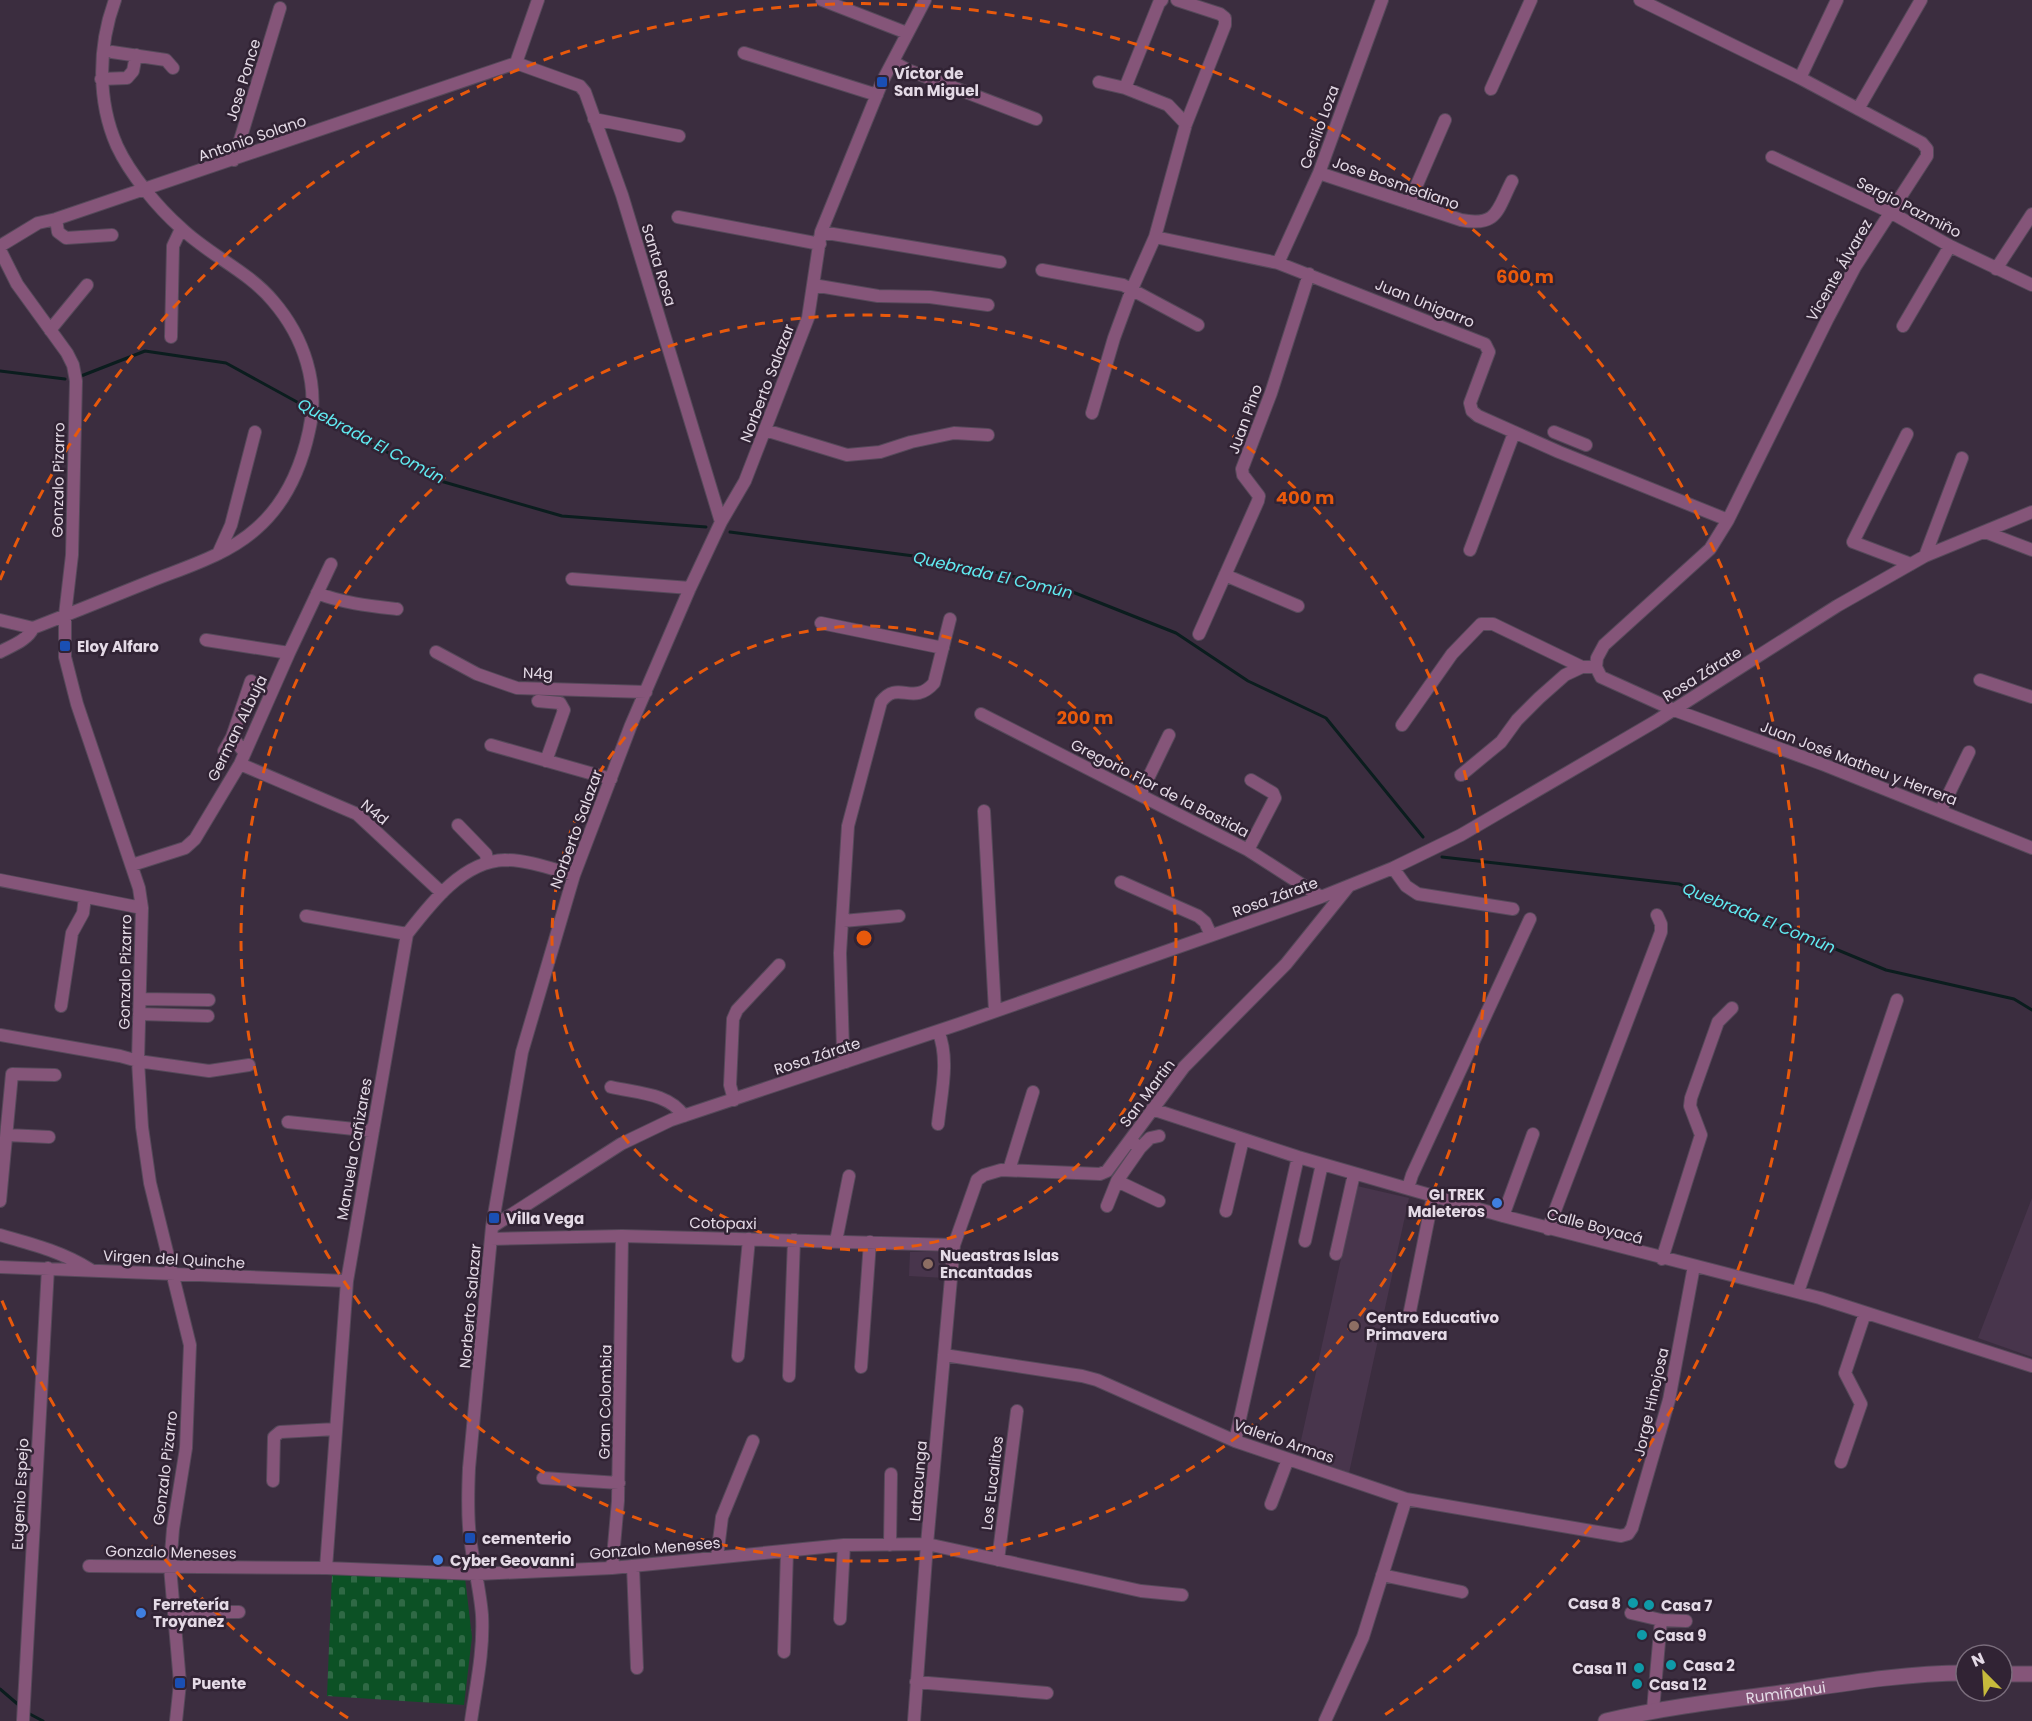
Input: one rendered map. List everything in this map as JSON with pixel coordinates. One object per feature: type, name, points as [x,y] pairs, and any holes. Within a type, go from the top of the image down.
[{"type":"street","points":[[0,620],[33,628],[218,554],[255,530],[271,515],[293,480],[312,421],[314,402],[312,381],[298,339],[288,321],[272,299],[254,283],[181,229],[146,189],[118,147],[107,112],[101,79],[106,34],[115,0]]},
{"type":"street","points":[[516,63],[538,0]]},
{"type":"street","points":[[822,0],[907,33]]},
{"type":"street","name":"Norberto Salazar","points":[[471,1721],[482,1648],[482,1615],[467,1505],[492,1233],[522,1052],[574,875],[610,779],[690,588],[721,522],[745,481],[808,318],[820,238],[877,95],[925,0]]},
{"type":"street","points":[[1125,88],[1162,0]]},
{"type":"street","points":[[1092,413],[1114,338],[1155,237],[1186,124],[1225,25],[1225,18],[1220,14],[1177,0]]},
{"type":"street","name":"Cecilio Loza","points":[[1278,263],[1319,173],[1382,0]]},
{"type":"street","points":[[1491,89],[1531,0]]},
{"type":"street","name":"Vicente Álvarez","points":[[1598,672],[1597,658],[1604,645],[1710,549],[1728,520],[1855,267],[1926,156],[1927,149],[1922,143],[1800,78],[1640,0]]},
{"type":"street","points":[[1800,78],[1837,0]]},
{"type":"street","points":[[1858,109],[1921,0]]},
{"type":"street","name":"Jose Ponce","points":[[234,160],[280,8]]},
{"type":"street","points":[[112,52],[166,60],[173,68]]},
{"type":"street","points":[[744,53],[877,95]]},
{"type":"street","points":[[101,79],[127,78],[133,71],[136,55]]},
{"type":"street","points":[[893,62],[908,70],[1036,119]]},
{"type":"street","name":"Santa Rosa","points":[[516,63],[580,86],[585,92],[622,195],[721,522]]},
{"type":"street","name":"Antonio Solano","points":[[0,246],[38,223],[234,160],[516,63]]},
{"type":"street","points":[[1099,82],[1125,88],[1167,105],[1186,124]]},
{"type":"street","points":[[594,119],[679,136]]},
{"type":"street","points":[[1409,203],[1445,120]]},
{"type":"street","name":"Sergio Pazmiño","points":[[1772,157],[1890,212],[1950,246],[2032,285]]},
{"type":"street","name":"Jose Bosmediano","points":[[1319,173],[1461,220],[1484,223],[1493,217],[1512,181]]},
{"type":"street","points":[[1996,269],[2032,214]]},
{"type":"street","points":[[678,218],[1000,262]]},
{"type":"street","points":[[56,219],[58,232],[66,238],[112,235]]},
{"type":"street","points":[[171,337],[173,246],[181,229]]},
{"type":"street","name":"Juan Unigarro","points":[[1155,237],[1278,263],[1485,344],[1489,352],[1470,403],[1472,411],[1478,416],[1559,452],[1728,520]]},
{"type":"street","points":[[1903,326],[1950,246]]},
{"type":"street","name":"Gonzalo Pizarro","points":[[0,250],[4,270],[17,284],[67,353],[76,381],[72,555],[65,615],[65,657],[69,680],[132,865],[142,908],[138,1061],[142,1127],[150,1183],[190,1345],[186,1448],[173,1529],[170,1567],[180,1683],[176,1721]]},
{"type":"street","points":[[1042,270],[1123,285],[1198,325]]},
{"type":"street","name":"Juan Pino","points":[[1199,634],[1258,501],[1259,496],[1243,475],[1242,469],[1271,393],[1309,274]]},
{"type":"street","points":[[50,330],[87,285]]},
{"type":"street","points":[[813,285],[878,296],[930,297],[988,305]]},
{"type":"street","points":[[765,430],[847,455],[880,452],[911,442],[954,433],[988,435]]},
{"type":"street","points":[[218,554],[231,525],[255,432]]},
{"type":"street","points":[[1554,432],[1587,445]]},
{"type":"street","points":[[1470,550],[1514,433]]},
{"type":"street","points":[[1907,434],[1853,542],[1911,564]]},
{"type":"street","points":[[1559,452],[1566,438]]},
{"type":"street","points":[[1925,556],[1962,458]]},
{"type":"street","name":"Rosa Zárate","points":[[492,1233],[621,1144],[670,1120],[938,1031],[1211,936],[1321,897],[1393,868],[1461,835],[1674,710],[1837,606],[1925,556],[2032,512]]},
{"type":"street","points":[[1985,532],[2032,550]]},
{"type":"street","name":"German ALbuja","points":[[132,865],[185,848],[195,839],[243,758],[331,564]]},
{"type":"street","points":[[1225,575],[1298,606]]},
{"type":"street","points":[[572,579],[690,588]]},
{"type":"street","points":[[317,593],[350,602],[397,609]]},
{"type":"street","points":[[846,1062],[843,1049],[840,953],[848,826],[881,702],[887,694],[894,692],[914,694],[928,690],[934,684],[950,619]]},
{"type":"street","points":[[821,622],[943,648]]},
{"type":"street","points":[[1402,725],[1452,654],[1481,624],[1493,624],[1674,710]]},
{"type":"street","points":[[0,652],[24,639],[33,628]]},
{"type":"street","points":[[206,640],[289,653]]},
{"type":"street","name":"N4g","points":[[436,652],[477,674],[517,688],[646,692]]},
{"type":"street","points":[[1461,774],[1501,742],[1517,720],[1565,675],[1582,667]]},
{"type":"street","points":[[1980,680],[2032,698]]},
{"type":"street","points":[[225,751],[252,681]]},
{"type":"street","points":[[538,701],[560,703],[564,710],[546,761]]},
{"type":"street","name":"Juan José Matheu y Herrera","points":[[1674,710],[1941,810],[2032,848]]},
{"type":"street","name":"Gregorio Flor de la Bastida","points":[[981,714],[1248,850],[1321,897]]},
{"type":"street","points":[[1140,795],[1169,735]]},
{"type":"street","points":[[232,737],[243,758]]},
{"type":"street","points":[[491,745],[610,779]]},
{"type":"street","points":[[1941,810],[1969,752]]},
{"type":"street","name":"N4d","points":[[243,758],[357,814],[442,893]]},
{"type":"street","points":[[1248,850],[1275,798],[1273,793],[1251,780]]},
{"type":"street","points":[[984,811],[995,1011]]},
{"type":"street","points":[[458,825],[486,854],[487,862]]},
{"type":"street","points":[[306,916],[407,934],[442,893],[470,870],[487,862],[506,860],[530,863],[574,875]]},
{"type":"street","points":[[1393,868],[1406,886],[1418,894],[1513,909]]},
{"type":"street","points":[[0,880],[142,908]]},
{"type":"street","points":[[1121,882],[1198,916],[1205,922],[1211,936]]},
{"type":"street","name":"San Martin","points":[[954,1245],[977,1180],[991,1172],[1009,1170],[1100,1174],[1111,1167],[1135,1144],[1152,1109],[1184,1067],[1286,964],[1348,886]]},
{"type":"street","points":[[61,1006],[72,933],[83,913],[85,897]]},
{"type":"street","points":[[1548,1229],[1661,932],[1661,924],[1657,915]]},
{"type":"street","points":[[843,921],[899,916]]},
{"type":"street","points":[[1408,1188],[1530,919]]},
{"type":"street","name":"Manuela Cañizares","points":[[326,1568],[347,1281],[407,934]]},
{"type":"street","points":[[734,1100],[730,1085],[734,1019],[738,1010],[779,965]]},
{"type":"street","points":[[140,999],[210,1000]]},
{"type":"street","points":[[1798,1292],[1897,1000]]},
{"type":"street","points":[[1662,1259],[1701,1135],[1690,1102],[1718,1022],[1732,1008]]},
{"type":"street","points":[[139,1014],[208,1016]]},
{"type":"street","points":[[938,1031],[944,1044],[945,1059],[938,1124]]},
{"type":"street","points":[[0,1035],[138,1061],[209,1071],[249,1065]]},
{"type":"street","points":[[0,1201],[12,1074],[55,1075]]},
{"type":"street","points":[[611,1087],[667,1100],[679,1108],[684,1116]]},
{"type":"street","points":[[1009,1170],[1033,1092]]},
{"type":"street","name":"Calle Boyacá","points":[[1152,1109],[1354,1174],[1548,1229],[1798,1292],[2032,1366]]},
{"type":"street","points":[[288,1122],[373,1131]]},
{"type":"street","points":[[7,1134],[49,1137]]},
{"type":"street","points":[[1503,1216],[1533,1134]]},
{"type":"street","points":[[1107,1206],[1135,1144],[1159,1136]]},
{"type":"street","points":[[1226,1210],[1242,1139]]},
{"type":"street","points":[[1235,1441],[1298,1157]]},
{"type":"street","points":[[1305,1241],[1322,1164]]},
{"type":"street","points":[[1335,1254],[1354,1174]]},
{"type":"street","points":[[836,1241],[849,1176]]},
{"type":"street","points":[[1117,1181],[1159,1201]]},
{"type":"street","points":[[1409,1316],[1433,1196]]},
{"type":"street","name":"Cotopaxi","points":[[492,1233],[954,1245]]},
{"type":"street","points":[[0,1235],[39,1245],[65,1255],[91,1270]]},
{"type":"street","name":"Gran Colombia","points":[[612,1568],[619,1483],[622,1236]]},
{"type":"street","points":[[738,1356],[749,1239]]},
{"type":"street","points":[[789,1376],[794,1240]]},
{"type":"street","points":[[861,1367],[870,1242]]},
{"type":"street","name":"Latacunga","points":[[914,1721],[927,1544],[954,1245]]},
{"type":"street","name":"Jorge Hinojosa","points":[[1621,1536],[1628,1534],[1632,1528],[1652,1465],[1669,1400],[1694,1266]]},
{"type":"street","name":"Virgen del Quinche","points":[[0,1267],[347,1281]]},
{"type":"street","name":"Eugenio Espejo","points":[[23,1721],[48,1268]]},
{"type":"street","points":[[1840,1462],[1861,1404],[1845,1373],[1865,1312]]},
{"type":"street","name":"Valerio Armas","points":[[944,1355],[1097,1380],[1235,1441],[1406,1499],[1621,1536]]},
{"type":"street","name":"Los Eucalitos","points":[[998,1560],[1017,1411]]},
{"type":"street","points":[[273,1481],[274,1437],[276,1434],[336,1429]]},
{"type":"street","points":[[717,1557],[722,1517],[753,1441]]},
{"type":"street","points":[[1271,1504],[1288,1459]]},
{"type":"street","points":[[890,1545],[891,1474]]},
{"type":"street","points":[[543,1478],[619,1483]]},
{"type":"street","points":[[1325,1721],[1363,1637],[1406,1499]]},
{"type":"street","name":"Gonzalo Meneses","points":[[89,1566],[326,1568],[477,1574],[612,1568],[844,1545],[927,1544],[1141,1591],[1182,1595]]},
{"type":"street","points":[[840,1619],[844,1545]]},
{"type":"street","points":[[784,1652],[787,1551]]},
{"type":"street","points":[[633,1566],[637,1668]]},
{"type":"street","points":[[1382,1575],[1462,1592]]},
{"type":"street","points":[[174,1612],[239,1612]]},
{"type":"street","points":[[1631,1613],[1661,1620],[1686,1621]]},
{"type":"street","points":[[1653,1710],[1661,1620]]},
{"type":"street","name":"Rumiñahui","points":[[1606,1721],[1636,1717],[1653,1710],[1921,1674],[1954,1673]]},
{"type":"street","points":[[2014,1674],[2032,1674]]},
{"type":"street","points":[[916,1682],[1047,1693]]},
{"type":"shaded area","name":"Centro Educativo Primavera","points":[[1357,1186],[1409,1198],[1349,1473],[1298,1454]]},
{"type":"shaded area","points":[[2032,1198],[2032,1357],[1978,1338]]},
{"type":"shaded area","name":"Nueastras Islas Encantadas","points":[[946,1251],[945,1278],[909,1276],[910,1252]]},
{"type":"green space","points":[[332,1574],[465,1578],[472,1637],[464,1705],[327,1696]]},
{"type":"waterway","name":"Quebrada El Común","points":[[81,376],[145,351],[226,363],[308,408]]},
{"type":"waterway","name":"Quebrada El Común","points":[[0,371],[65,379]]},
{"type":"waterway","name":"Quebrada El Común","points":[[317,413],[437,480],[562,516],[706,527]]},
{"type":"waterway","name":"Quebrada El Común","points":[[730,532],[937,559],[1060,587],[1176,633],[1248,681],[1326,718],[1423,837]]},
{"type":"waterway","name":"Quebrada El Común","points":[[1442,857],[1679,884],[1886,970],[2014,999],[2032,1010]]},
{"type":"waterway","points":[[0,1689],[21,1707]]},
{"type":"waterway","points":[[26,1712],[43,1721]]},
{"type":"place","name":"Víctor de San Miguel","points":[[882,82]]},
{"type":"place","name":"Eloy Alfaro","points":[[65,646]]},
{"type":"place","name":"GI TREK Maleteros","points":[[1497,1203]]},
{"type":"place","name":"Villa Vega","points":[[494,1218]]},
{"type":"place","name":"Nueastras Islas Encantadas","points":[[928,1264]]},
{"type":"place","name":"Centro Educativo Primavera","points":[[1354,1326]]},
{"type":"place","name":"cementerio","points":[[470,1538]]},
{"type":"place","name":"Cyber Geovanni","points":[[438,1560]]},
{"type":"place","name":"Casa 8","points":[[1633,1603]]},
{"type":"place","name":"Casa 7","points":[[1649,1605]]},
{"type":"place","name":"Ferretería Troyanez","points":[[141,1613]]},
{"type":"place","name":"Casa 9","points":[[1642,1635]]},
{"type":"place","name":"Casa 2","points":[[1671,1665]]},
{"type":"place","name":"Casa 11","points":[[1639,1668]]},
{"type":"place","name":"Puente","points":[[180,1683]]},
{"type":"place","name":"Casa 12","points":[[1637,1684]]}]
